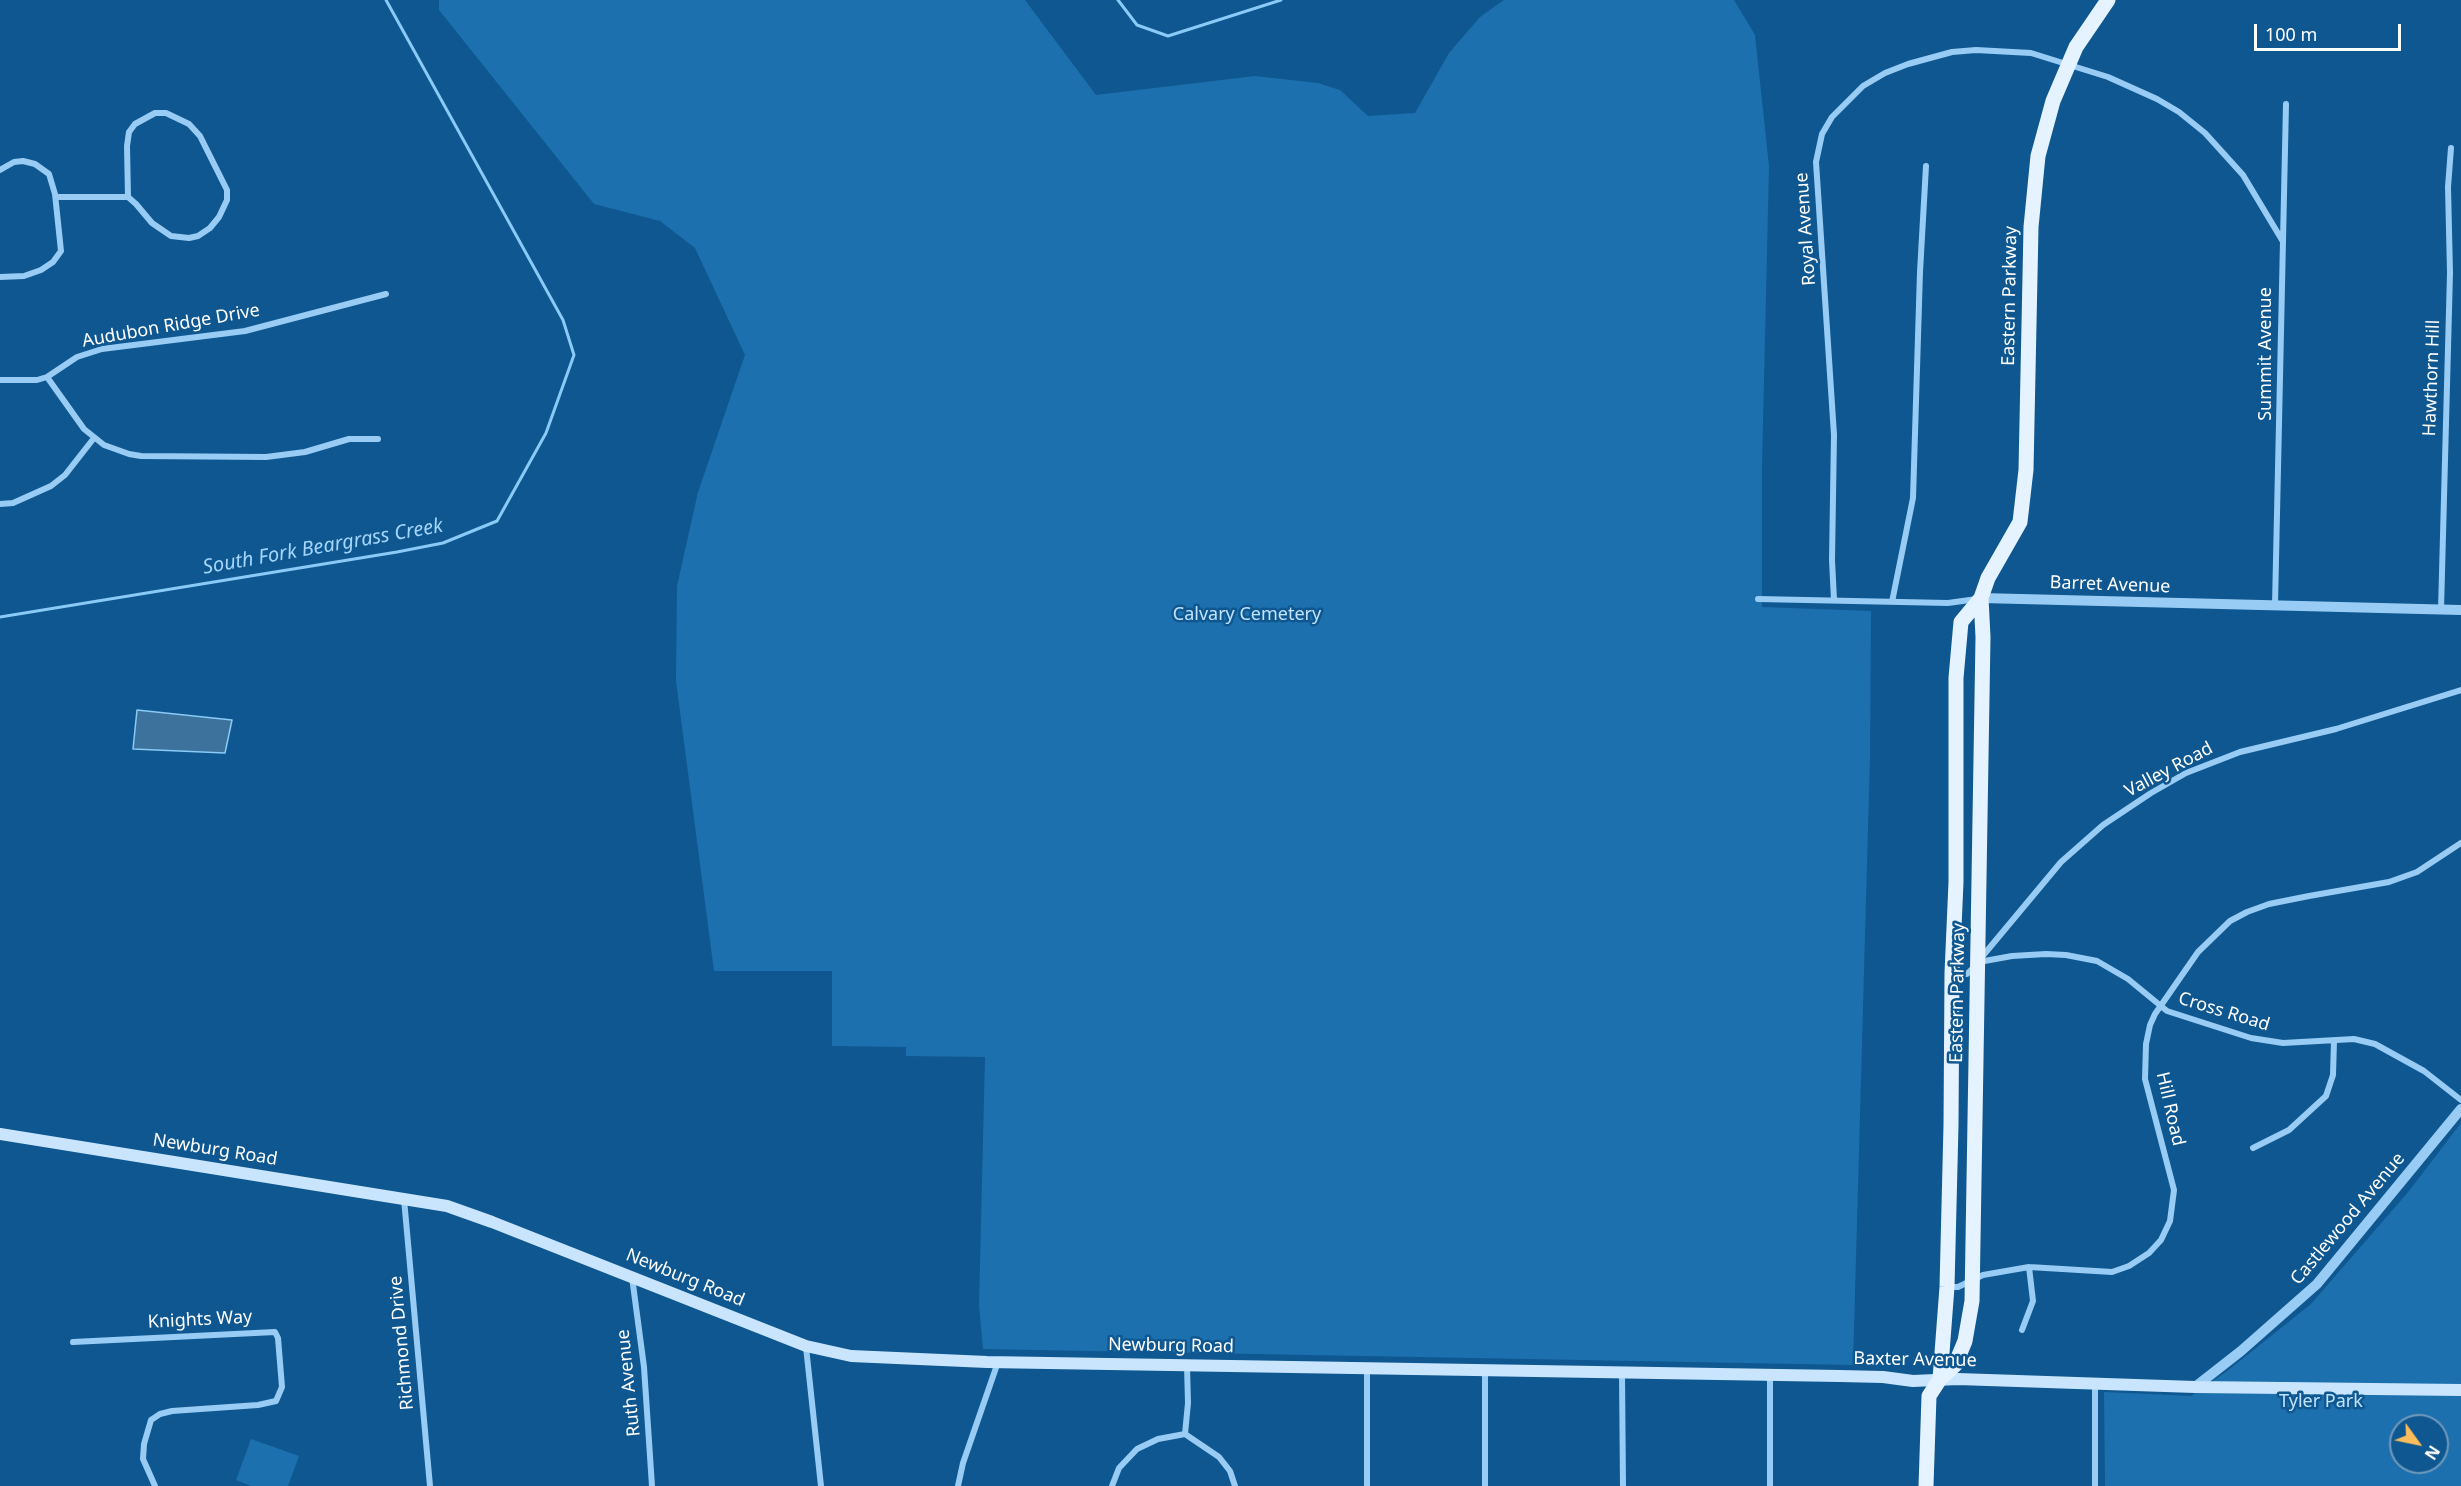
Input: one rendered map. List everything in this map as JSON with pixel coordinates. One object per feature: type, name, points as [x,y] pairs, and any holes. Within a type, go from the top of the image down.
[{"type":"main road","name":"Eastern Parkway","points":[[1940,1379],[1947,1287],[1952,973],[1956,882],[1956,678],[1961,622],[1981,598],[1988,578],[2020,522],[2023,506],[2033,192],[2042,137],[2053,101],[2076,47],[2108,0]]},
{"type":"main road","name":"Eastern Parkway","points":[[1926,1486],[1929,1396],[1940,1379],[1955,1365],[1965,1341],[1972,1301],[1983,637],[1981,598]]},
{"type":"main road","name":"Newburg Road","points":[[0,1134],[447,1206],[468,1212],[806,1346],[834,1353],[879,1358],[998,1362],[1367,1368]]},
{"type":"main road","name":"Baxter Avenue","points":[[1367,1368],[1883,1377],[1913,1381],[1940,1379],[2195,1387],[2461,1390]]},
{"type":"street","name":"Royal Avenue","points":[[1834,600],[1832,383],[1816,162],[1822,134],[1832,117],[1863,86],[1885,73],[1934,56],[1976,50],[2041,55],[2135,87],[2179,112],[2220,148],[2243,175],[2282,240]]},
{"type":"street","name":"Summit Avenue","points":[[2275,605],[2286,104]]},
{"type":"street","points":[[56,197],[128,197],[152,223],[171,236],[189,238],[198,236],[210,228],[219,217],[227,200],[227,190],[203,142],[189,124],[172,115],[155,113],[135,124],[129,132],[128,197]]},
{"type":"street","name":"Hawthorn Hill","points":[[2441,610],[2450,273],[2448,187],[2451,148]]},
{"type":"street","points":[[0,170],[14,162],[23,161],[35,164],[49,174],[56,197],[62,251],[41,270],[24,276],[0,277]]},
{"type":"street","points":[[1892,602],[1913,498],[1920,272],[1926,166]]},
{"type":"street","name":"Audubon Ridge Drive","points":[[0,380],[26,381],[47,377],[77,357],[102,350],[245,331],[386,294]]},
{"type":"street","points":[[47,377],[72,416],[94,438],[117,450],[141,456],[290,455],[349,439],[378,439]]},
{"type":"street","points":[[0,504],[14,503],[51,486],[65,476],[94,438]]},
{"type":"street","name":"Barret Avenue","points":[[1758,599],[1809,602],[1834,600],[1948,603],[1981,598],[2461,610]]},
{"type":"street","name":"Valley Road","points":[[1952,973],[1967,975],[2061,862],[2103,825],[2169,783],[2212,762],[2240,752],[2336,729],[2461,690]]},
{"type":"street","name":"Hill Road","points":[[1947,1287],[1958,1287],[1983,1275],[2029,1267],[2098,1273],[2112,1272],[2129,1266],[2149,1253],[2166,1231],[2172,1214],[2174,1190],[2145,1079],[2148,1031],[2160,1006],[2198,952],[2220,929],[2239,916],[2269,904],[2366,887],[2417,873],[2461,843]]},
{"type":"street","name":"Cross Road","points":[[1978,962],[2012,956],[2046,954],[2097,961],[2128,979],[2167,1011],[2235,1033],[2266,1041],[2334,1041],[2354,1038],[2375,1044],[2424,1071],[2461,1108]]},
{"type":"street","points":[[2253,1148],[2289,1130],[2326,1096],[2333,1075],[2334,1041]]},
{"type":"street","name":"Castlewood Avenue","points":[[2195,1387],[2241,1352],[2317,1284],[2461,1108]]},
{"type":"street","name":"Richmond Drive","points":[[404,1198],[430,1486]]},
{"type":"street","points":[[2022,1330],[2033,1301],[2029,1267]]},
{"type":"street","name":"Ruth Avenue","points":[[632,1277],[644,1367],[652,1486]]},
{"type":"street","name":"Knights Way","points":[[74,1342],[275,1332],[278,1338],[282,1387],[276,1401],[258,1406],[172,1410],[151,1420],[144,1444],[143,1459],[155,1486]]},
{"type":"street","points":[[806,1346],[821,1486]]},
{"type":"street","points":[[958,1486],[963,1463],[998,1362]]},
{"type":"street","points":[[1185,1434],[1188,1403],[1187,1364]]},
{"type":"street","points":[[1367,1368],[1367,1486]]},
{"type":"street","points":[[1485,1370],[1485,1486]]},
{"type":"street","points":[[1622,1374],[1623,1486]]},
{"type":"street","points":[[1770,1375],[1770,1486]]},
{"type":"street","points":[[2096,1383],[2096,1486]]},
{"type":"street","points":[[1112,1486],[1119,1468],[1137,1449],[1165,1437],[1185,1434],[1219,1456],[1230,1471],[1236,1486]]},
{"type":"green space","name":"Calvary Cemetery","points":[[439,0],[1025,0],[1096,95],[1255,76],[1318,83],[1340,90],[1368,116],[1415,113],[1449,53],[1480,17],[1504,0],[1734,0],[1755,35],[1769,166],[1762,465],[1762,607],[1871,611],[1870,756],[1853,1365],[983,1349],[979,1305],[985,1057],[906,1056],[906,1047],[832,1046],[832,971],[714,971],[676,681],[677,586],[698,492],[745,355],[695,248],[660,221],[594,204],[439,10]]},
{"type":"green space","name":"Tyler Park","points":[[2461,1123],[2461,1486],[2105,1486],[2104,1392],[2191,1396],[2226,1372],[2311,1304],[2409,1191]]},
{"type":"green space","points":[[251,1439],[299,1456],[288,1486],[251,1486],[236,1480]]},
{"type":"shaded area","points":[[137,710],[232,720],[225,753],[133,749]]},
{"type":"waterway","name":"South Fork Beargrass Creek","points":[[0,617],[397,552],[443,543],[497,521],[546,433],[574,355],[563,320],[386,0]]},
{"type":"waterway","name":"South Fork Beargrass Creek","points":[[1118,0],[1137,25],[1168,36],[1281,0]]}]
